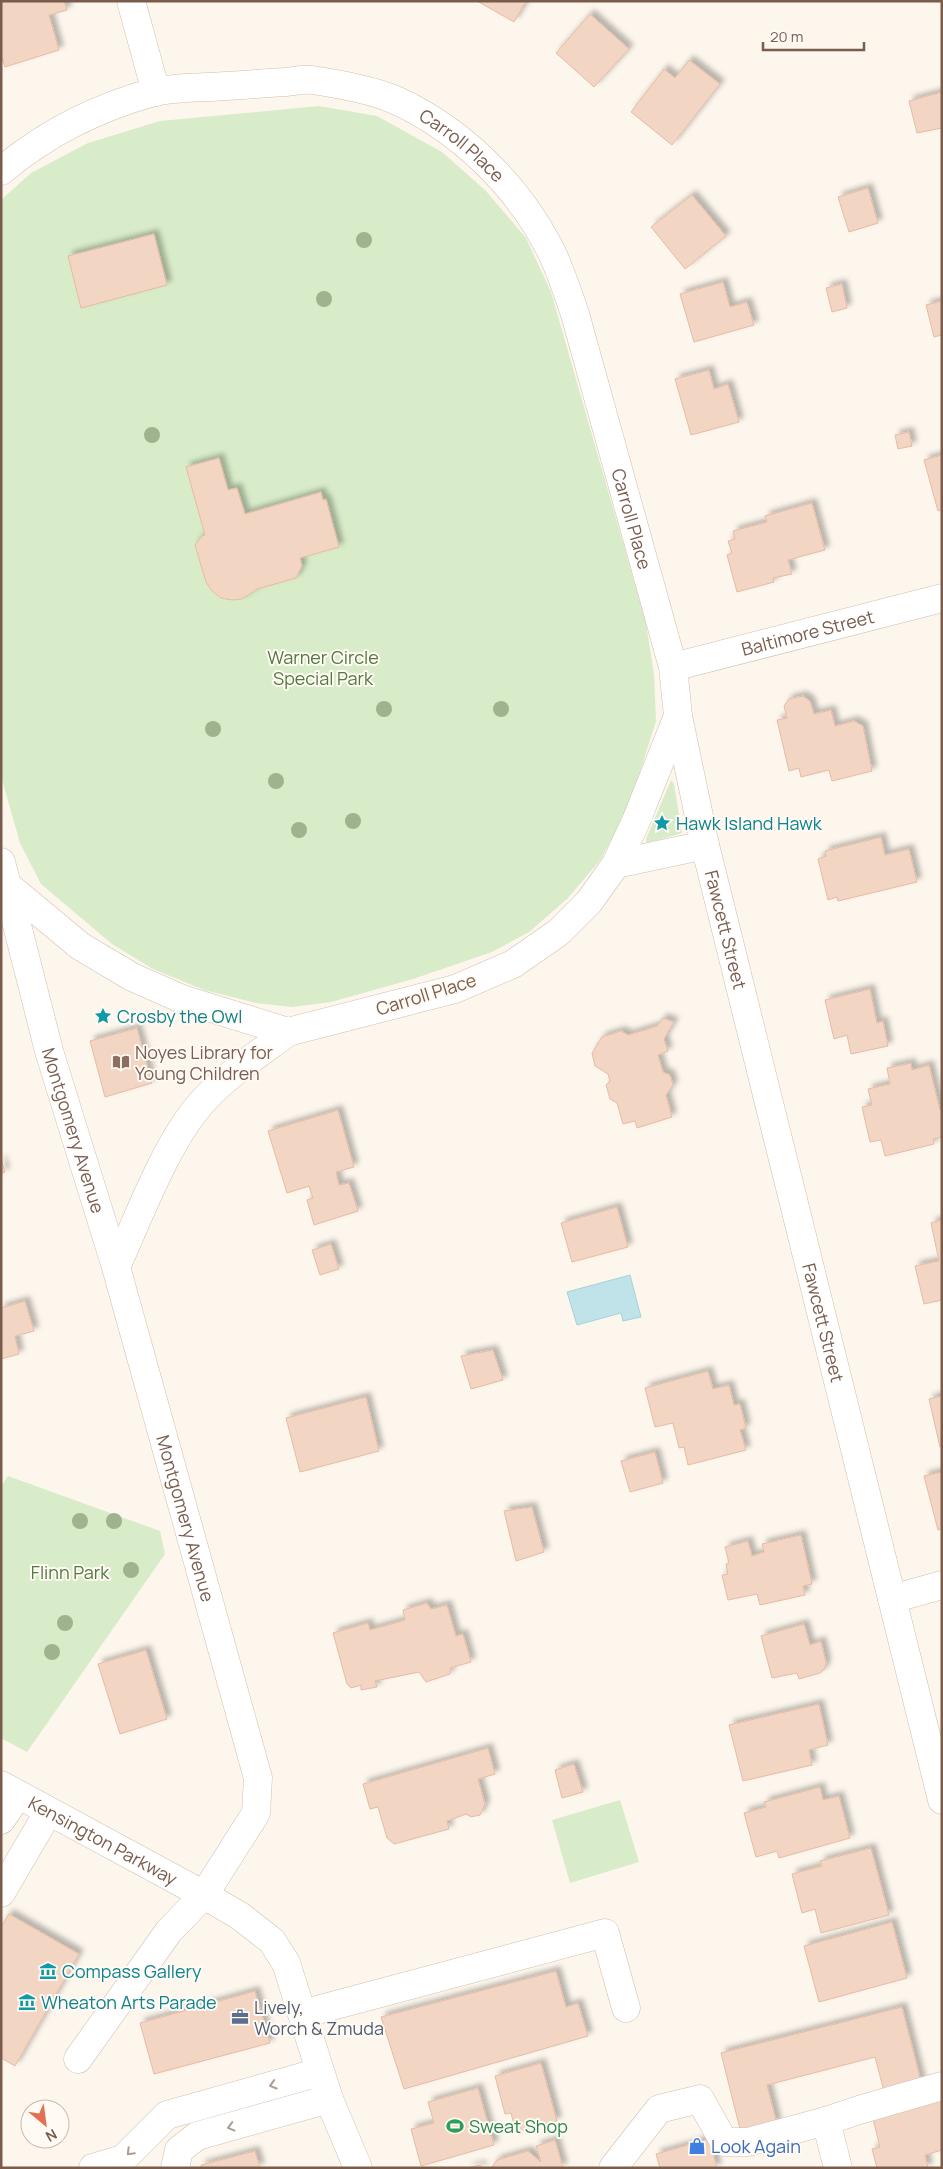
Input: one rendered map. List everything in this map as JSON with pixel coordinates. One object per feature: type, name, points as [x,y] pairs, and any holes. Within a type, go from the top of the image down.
[{"type":"street","points":[[1,171],[23,153],[64,127],[113,106],[156,92],[131,1]]},
{"type":"street","name":"Carroll Place","points":[[116,1268],[160,1170],[184,1127],[201,1103],[230,1076],[288,1032],[455,989],[513,964],[558,932],[589,902],[616,864],[636,821],[678,716],[673,667],[575,314],[549,246],[530,215],[509,187],[473,151],[446,128],[392,99],[367,91],[311,80],[156,92]]},
{"type":"street","name":"Baltimore Street","points":[[673,667],[942,598]]},
{"type":"street","name":"Fawcett Street","points":[[678,716],[705,845],[942,1800]]},
{"type":"street","points":[[616,864],[705,845]]},
{"type":"street","points":[[5,874],[80,946],[132,978],[182,999],[288,1032]]},
{"type":"street","name":"Montgomery Avenue","points":[[5,874],[49,1051],[116,1268],[258,1778],[256,1813],[204,1895],[169,1931],[78,2059]]},
{"type":"street","points":[[892,1599],[942,1585]]},
{"type":"street","points":[[1,1820],[10,1790]]},
{"type":"street","name":"Kensington Parkway","points":[[10,1790],[204,1895]]},
{"type":"street","points":[[1,1894],[49,1811]]},
{"type":"street","points":[[204,1895],[240,1916],[272,1941],[286,1963],[328,2099],[358,2168]]},
{"type":"street","points":[[302,2014],[606,1933],[626,2008]]},
{"type":"street","points":[[93,2168],[124,2159],[167,2115],[320,2072]]},
{"type":"street","points":[[613,2168],[659,2109],[700,2099],[724,2142],[748,2142],[942,2086]]},
{"type":"street","points":[[175,2168],[179,2150],[197,2136],[328,2099]]},
{"type":"street","points":[[826,2121],[838,2168]]},
{"type":"green space","name":"Warner Circle Special Park","points":[[319,106],[377,116],[442,152],[486,191],[526,238],[551,292],[646,623],[654,674],[656,721],[628,810],[601,859],[567,899],[529,932],[492,952],[413,979],[331,1002],[292,1007],[256,1003],[204,990],[153,969],[112,944],[41,884],[20,843],[1,776],[1,200],[31,173],[88,143],[160,121]]},
{"type":"green space","points":[[671,780],[674,784],[682,833],[647,843],[646,839]]},
{"type":"green space","name":"Flinn Park","points":[[8,1476],[160,1531],[165,1554],[27,1752],[1,1738],[1,1486]]},
{"type":"green space","points":[[620,1800],[639,1862],[570,1883],[552,1820]]},
{"type":"water","points":[[630,1275],[641,1317],[623,1321],[621,1313],[577,1325],[567,1292]]},
{"type":"building","points":[[1,1],[64,1],[67,10],[49,15],[59,50],[5,67],[1,55]]},
{"type":"building","points":[[477,1],[526,1],[514,22]]},
{"type":"building","points":[[590,14],[629,49],[594,87],[556,53]]},
{"type":"building","points":[[689,60],[720,84],[672,145],[631,112],[664,69],[675,78]]},
{"type":"building","points":[[942,92],[942,128],[917,133],[909,101]]},
{"type":"building","points":[[868,188],[878,223],[849,232],[838,197]]},
{"type":"building","points":[[692,195],[726,236],[685,269],[651,227]]},
{"type":"building","points":[[154,234],[167,285],[81,308],[68,256]]},
{"type":"building","points":[[723,282],[730,307],[747,302],[754,325],[694,342],[680,294]]},
{"type":"building","points":[[842,284],[847,308],[832,312],[826,288]]},
{"type":"building","points":[[942,301],[942,335],[934,337],[926,305]]},
{"type":"building","points":[[709,370],[714,389],[728,384],[739,422],[691,435],[675,379]]},
{"type":"building","points":[[909,432],[912,446],[898,449],[895,435]]},
{"type":"building","points":[[942,455],[942,510],[938,511],[924,460]]},
{"type":"building","points":[[219,458],[228,490],[237,488],[245,514],[321,492],[323,500],[326,499],[339,547],[300,558],[302,566],[296,578],[257,589],[242,599],[221,598],[212,591],[206,582],[195,545],[205,535],[186,467]]},
{"type":"building","points":[[812,503],[825,550],[788,560],[792,574],[773,578],[774,582],[737,592],[727,555],[732,553],[728,541],[735,539],[733,531],[767,522],[765,516]]},
{"type":"building","points":[[803,696],[810,701],[814,714],[831,710],[835,726],[854,721],[863,726],[872,771],[832,781],[829,770],[801,777],[799,768],[789,771],[777,720],[787,718],[784,706],[789,699]]},
{"type":"building","points":[[881,837],[885,855],[909,849],[917,882],[838,901],[837,897],[828,900],[818,859],[826,856],[825,851]]},
{"type":"building","points":[[870,989],[877,1023],[883,1021],[888,1046],[851,1054],[847,1035],[834,1039],[825,1000]]},
{"type":"building","points":[[663,1018],[674,1022],[664,1039],[668,1051],[658,1055],[663,1072],[670,1075],[673,1085],[666,1095],[672,1117],[637,1128],[635,1121],[623,1124],[617,1103],[610,1099],[606,1085],[610,1081],[608,1074],[595,1066],[592,1053],[602,1037],[621,1031],[628,1035],[657,1026]]},
{"type":"building","name":"Noyes Library for Young Children","points":[[137,1028],[152,1083],[105,1097],[90,1041]]},
{"type":"building","points":[[911,1063],[912,1070],[929,1065],[940,1110],[942,1109],[942,1137],[933,1139],[934,1144],[885,1156],[881,1140],[870,1142],[862,1107],[872,1105],[868,1089],[890,1084],[887,1068]]},
{"type":"building","points":[[338,1110],[354,1167],[336,1172],[339,1185],[349,1183],[358,1211],[314,1225],[307,1200],[313,1198],[309,1186],[287,1193],[268,1131]]},
{"type":"building","points":[[1,1159],[5,1172],[1,1174]]},
{"type":"building","points":[[617,1207],[628,1247],[572,1262],[561,1223]]},
{"type":"building","points":[[942,1220],[942,1300],[924,1304],[915,1266],[939,1261],[931,1223]]},
{"type":"building","points":[[331,1244],[339,1269],[320,1275],[312,1250]]},
{"type":"building","points":[[25,1301],[34,1331],[15,1336],[19,1354],[1,1359],[1,1308]]},
{"type":"building","points":[[493,1350],[503,1380],[471,1389],[461,1356]]},
{"type":"building","points":[[708,1371],[713,1389],[729,1385],[734,1405],[740,1404],[746,1428],[740,1430],[746,1450],[688,1465],[684,1447],[679,1448],[673,1423],[655,1427],[645,1388]]},
{"type":"building","points":[[942,1396],[942,1446],[940,1447],[929,1399]]},
{"type":"building","points":[[366,1397],[379,1451],[300,1472],[286,1418]]},
{"type":"building","points":[[655,1452],[663,1483],[630,1492],[621,1461]]},
{"type":"building","points":[[942,1472],[942,1529],[938,1530],[924,1476]]},
{"type":"building","points":[[532,1507],[544,1552],[516,1561],[504,1511]]},
{"type":"building","points":[[801,1535],[812,1584],[803,1586],[805,1595],[760,1605],[757,1594],[728,1600],[722,1575],[728,1574],[726,1564],[729,1563],[725,1547],[748,1541],[752,1556],[764,1552],[762,1544]]},
{"type":"building","points":[[427,1603],[431,1609],[447,1605],[456,1636],[463,1634],[471,1662],[450,1668],[450,1674],[426,1682],[419,1672],[375,1681],[377,1687],[361,1690],[361,1685],[351,1688],[347,1684],[333,1633],[368,1623],[370,1630],[405,1620],[403,1610]]},
{"type":"building","points":[[804,1624],[810,1645],[821,1641],[826,1662],[825,1668],[820,1673],[799,1679],[797,1673],[772,1678],[761,1636]]},
{"type":"building","points":[[146,1650],[167,1719],[120,1734],[98,1664]]},
{"type":"building","points":[[819,1704],[828,1745],[809,1750],[812,1765],[743,1781],[729,1725]]},
{"type":"building","points":[[488,1748],[495,1774],[478,1779],[485,1804],[480,1815],[471,1817],[466,1814],[447,1821],[449,1829],[394,1844],[387,1838],[378,1807],[370,1809],[363,1784]]},
{"type":"building","points":[[574,1764],[583,1792],[562,1798],[555,1770]]},
{"type":"building","points":[[820,1787],[823,1800],[839,1796],[850,1838],[779,1858],[777,1851],[756,1857],[744,1813],[766,1807],[764,1802]]},
{"type":"building","points":[[871,1848],[889,1915],[821,1933],[815,1909],[802,1913],[792,1874],[822,1866],[820,1861]]},
{"type":"building","points":[[9,1914],[79,1954],[15,2066],[1,2058],[1,1927]]},
{"type":"building","points":[[892,1922],[907,1978],[819,2002],[804,1946]]},
{"type":"building","points":[[556,1971],[566,2007],[578,2003],[588,2036],[404,2089],[381,2017]]},
{"type":"building","points":[[255,1991],[270,2043],[154,2074],[140,2023]]},
{"type":"building","points":[[902,2007],[922,2085],[885,2095],[875,2057],[767,2085],[777,2124],[741,2133],[721,2053]]},
{"type":"building","points":[[541,2063],[557,2121],[516,2132],[511,2113],[505,2114],[495,2076]]},
{"type":"building","name":"Sweat Shop","points":[[478,2088],[494,2145],[421,2166],[411,2129],[434,2123],[428,2102]]},
{"type":"building","points":[[942,2093],[942,2150],[925,2155],[928,2168],[877,2168],[872,2149],[880,2147],[871,2111]]},
{"type":"building","name":"Look Again","points":[[709,2139],[717,2168],[660,2168],[656,2154]]},
{"type":"building","points":[[555,2140],[563,2168],[491,2168],[497,2160],[528,2151],[541,2162],[536,2146]]},
{"type":"building","points":[[255,2151],[260,2168],[201,2168],[201,2165]]},
{"type":"building","points":[[480,2165],[484,2168],[467,2168]]},
{"type":"place","name":"Hawk Island Hawk","points":[[662,823]]},
{"type":"place","name":"Crosby the Owl","points":[[103,1016]]},
{"type":"place","name":"Noyes Library for Young Children","points":[[121,1062]]},
{"type":"place","name":"Compass Gallery","points":[[48,1971]]},
{"type":"place","name":"Wheaton Arts Parade","points":[[27,2002]]},
{"type":"place","name":"Lively, Worch & Zmuda","points":[[240,2017]]},
{"type":"place","name":"Sweat Shop","points":[[455,2126]]},
{"type":"place","name":"Look Again","points":[[697,2146]]}]
